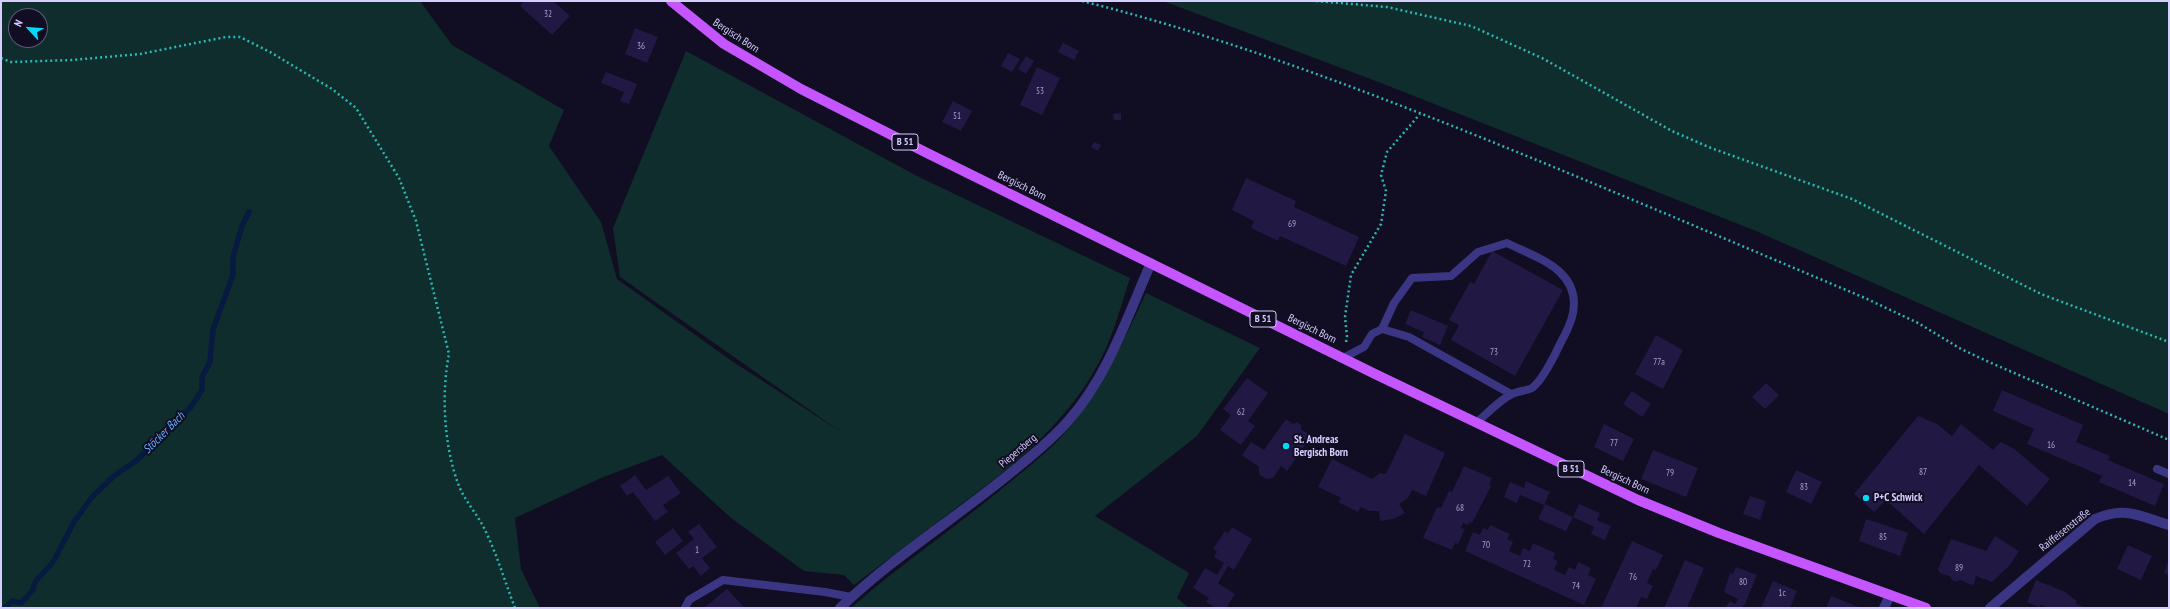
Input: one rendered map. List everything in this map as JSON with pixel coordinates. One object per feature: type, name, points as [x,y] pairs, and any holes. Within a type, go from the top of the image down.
[{"type":"main road","name":"Bergisch Born","points":[[670,1],[724,44],[802,89],[1476,423],[1678,517],[1926,608]]},
{"type":"street","name":"Piepersberg","points":[[840,608],[878,574],[979,498],[1048,442],[1069,420],[1087,396],[1106,364],[1151,263]]},
{"type":"street","name":"Raiffeisenstraße","points":[[1990,608],[2095,519],[2112,512],[2125,512],[2169,525]]},
{"type":"street","points":[[1884,608],[1890,595]]},
{"type":"lane","points":[[1343,358],[1364,347],[1372,334],[1382,329],[1394,303],[1412,278],[1451,276],[1478,252],[1507,243],[1546,262],[1562,273],[1570,283],[1574,292],[1573,314],[1559,347],[1539,380],[1532,388],[1511,394],[1476,423]]},
{"type":"lane","points":[[1382,329],[1409,337],[1511,394]]},
{"type":"lane","points":[[2157,469],[2169,474]]},
{"type":"lane","points":[[685,608],[689,600],[722,580],[819,591],[851,597]]},
{"type":"path","points":[[1082,1],[1150,18],[1347,85],[1607,189],[1865,298],[1918,323],[1961,349],[1988,362],[2169,440]]},
{"type":"path","points":[[1316,1],[1387,7],[1471,26],[1542,58],[1672,131],[1711,148],[1784,173],[1852,199],[2041,294],[2169,342]]},
{"type":"path","points":[[1,58],[11,62],[72,60],[132,55],[226,38],[240,37],[270,52],[332,89],[356,108],[399,178],[416,221],[449,354],[445,373],[443,404],[453,464],[460,487],[484,528],[515,608]]},
{"type":"path","points":[[1348,337],[1345,317],[1352,275],[1381,224],[1386,191],[1380,175],[1387,152],[1420,114]]},
{"type":"green space","points":[[1,1],[420,1],[452,45],[564,110],[549,146],[601,222],[617,279],[729,359],[841,432],[620,277],[613,228],[686,51],[917,176],[1130,278],[1119,313],[1102,357],[1082,390],[1049,431],[990,483],[854,585],[844,575],[804,571],[731,518],[662,455],[601,478],[515,518],[521,569],[540,608],[1,608]]},
{"type":"green space","points":[[1163,1],[2169,1],[2169,414],[1756,231],[1381,83]]},
{"type":"green space","points":[[1146,293],[1260,348],[1197,436],[1095,516],[1189,573],[1177,598],[1189,608],[851,608],[891,575],[995,495],[1061,438],[1085,407],[1105,376]]},
{"type":"building","points":[[524,1],[553,1],[570,16],[552,35],[520,6]]},
{"type":"building","points":[[635,28],[658,37],[647,63],[625,54]]},
{"type":"building","points":[[1063,43],[1079,51],[1074,60],[1058,52]]},
{"type":"building","points":[[1008,53],[1020,59],[1012,72],[1001,66]]},
{"type":"building","points":[[1026,56],[1034,61],[1026,74],[1018,69]]},
{"type":"building","points":[[1037,67],[1060,78],[1042,115],[1020,105]]},
{"type":"building","points":[[606,72],[637,84],[629,104],[620,101],[624,92],[601,83]]},
{"type":"building","points":[[953,101],[972,111],[961,131],[942,122]]},
{"type":"building","points":[[1121,113],[1121,120],[1114,120],[1113,114]]},
{"type":"building","points":[[1094,142],[1101,145],[1098,151],[1091,147]]},
{"type":"building","points":[[1246,178],[1296,201],[1294,207],[1359,237],[1346,266],[1280,236],[1278,241],[1251,228],[1254,221],[1232,210]]},
{"type":"building","points":[[1492,251],[1563,290],[1515,376],[1451,340],[1459,325],[1449,320],[1470,282],[1474,284]]},
{"type":"building","points":[[1411,310],[1448,326],[1440,345],[1422,337],[1424,332],[1405,324]]},
{"type":"building","points":[[1656,335],[1683,350],[1663,389],[1635,374]]},
{"type":"building","points":[[1247,378],[1268,393],[1248,421],[1255,426],[1241,445],[1220,430],[1231,415],[1223,409]]},
{"type":"building","points":[[1766,383],[1779,395],[1765,409],[1752,397]]},
{"type":"building","points":[[2002,390],[2083,425],[2076,442],[2110,456],[2108,460],[2164,484],[2155,506],[2099,482],[2102,476],[2027,444],[2034,429],[1993,411]]},
{"type":"building","points":[[1632,391],[1651,404],[1642,417],[1623,404]]},
{"type":"building","points":[[1918,416],[1937,424],[1952,436],[1961,424],[1993,450],[2001,442],[2013,448],[2050,479],[2027,506],[1979,465],[1924,534],[1886,500],[1874,512],[1854,494]]},
{"type":"building","name":"St. Andreas Bergisch Born","points":[[1286,419],[1293,424],[1297,422],[1301,425],[1301,429],[1311,436],[1287,471],[1281,466],[1273,478],[1266,479],[1259,474],[1259,467],[1242,455],[1251,442],[1264,450]]},
{"type":"building","points":[[1604,424],[1634,439],[1623,461],[1594,447]]},
{"type":"building","points":[[1405,434],[1445,453],[1426,496],[1412,490],[1408,498],[1399,504],[1405,513],[1393,519],[1380,521],[1379,511],[1369,511],[1361,507],[1358,512],[1338,502],[1341,498],[1318,487],[1332,459],[1372,479],[1380,473],[1386,474]]},
{"type":"building","points":[[1653,450],[1698,468],[1686,497],[1641,479]]},
{"type":"building","points":[[1464,466],[1492,478],[1489,485],[1491,486],[1472,523],[1470,522],[1468,525],[1463,523],[1461,528],[1465,529],[1458,544],[1455,543],[1452,550],[1423,538],[1437,507],[1441,508],[1449,491],[1452,492]]},
{"type":"building","points":[[1796,470],[1822,482],[1811,504],[1786,492]]},
{"type":"building","points":[[635,475],[646,490],[668,476],[681,493],[663,505],[668,512],[655,521],[633,492],[627,496],[620,486]]},
{"type":"building","points":[[1526,481],[1550,492],[1544,505],[1520,495],[1517,503],[1504,497],[1510,482],[1524,488]]},
{"type":"building","points":[[1750,496],[1766,501],[1760,520],[1743,514]]},
{"type":"building","points":[[1545,504],[1573,517],[1566,531],[1538,519]]},
{"type":"building","points":[[1579,504],[1600,513],[1597,520],[1611,526],[1605,540],[1591,534],[1594,527],[1573,517]]},
{"type":"building","points":[[1866,519],[1908,533],[1900,556],[1859,541]]},
{"type":"building","points":[[699,524],[717,547],[702,558],[710,568],[701,576],[693,566],[689,569],[676,553],[694,539],[688,532]]},
{"type":"building","points":[[1490,525],[1510,534],[1507,539],[1513,542],[1509,551],[1520,556],[1523,548],[1530,551],[1533,543],[1555,553],[1553,559],[1558,561],[1554,570],[1565,575],[1569,567],[1575,570],[1578,562],[1591,568],[1588,575],[1596,579],[1584,605],[1465,551],[1473,532],[1480,535],[1483,528],[1488,530]]},
{"type":"building","points":[[1232,527],[1252,539],[1234,570],[1228,566],[1218,583],[1235,594],[1226,608],[1215,608],[1206,602],[1209,598],[1193,588],[1205,568],[1217,575],[1224,563],[1214,557],[1217,551],[1213,549],[1225,531],[1228,533]]},
{"type":"building","points":[[673,528],[683,541],[665,555],[655,542]]},
{"type":"building","points":[[1995,536],[2019,551],[2010,565],[1992,582],[1976,576],[1974,584],[1971,585],[1961,580],[1954,582],[1949,576],[1940,573],[1938,569],[1951,539],[1986,551]]},
{"type":"building","points":[[1632,541],[1663,555],[1656,570],[1653,569],[1647,583],[1653,586],[1647,599],[1641,597],[1636,608],[1601,608]]},
{"type":"building","points":[[2128,545],[2152,556],[2141,580],[2117,569]]},
{"type":"building","points":[[2169,559],[2169,575],[2164,573]]},
{"type":"building","points":[[1685,560],[1704,568],[1687,608],[1664,608]]},
{"type":"building","points":[[1736,567],[1757,575],[1745,604],[1741,608],[1725,608],[1730,601],[1735,604],[1738,599],[1724,592],[1730,573],[1733,574]]},
{"type":"building","points":[[2036,580],[2065,592],[2077,601],[2076,604],[2087,608],[2049,608],[2041,605],[2039,607],[2027,602]]},
{"type":"building","points":[[1773,581],[1797,591],[1790,608],[1761,608]]},
{"type":"building","points":[[727,589],[745,608],[704,608]]},
{"type":"building","points":[[1831,596],[1861,608],[1826,608]]},
{"type":"waterway","name":"Stöcker Bach","points":[[5,608],[12,601],[21,603],[33,590],[35,582],[53,562],[74,522],[92,497],[114,476],[137,460],[191,407],[202,390],[202,377],[210,362],[213,329],[233,275],[233,257],[242,226],[249,212]]},
{"type":"place","name":"St. Andreas Bergisch Born","points":[[1286,446]]},
{"type":"place","name":"P+C Schwick","points":[[1866,498]]}]
